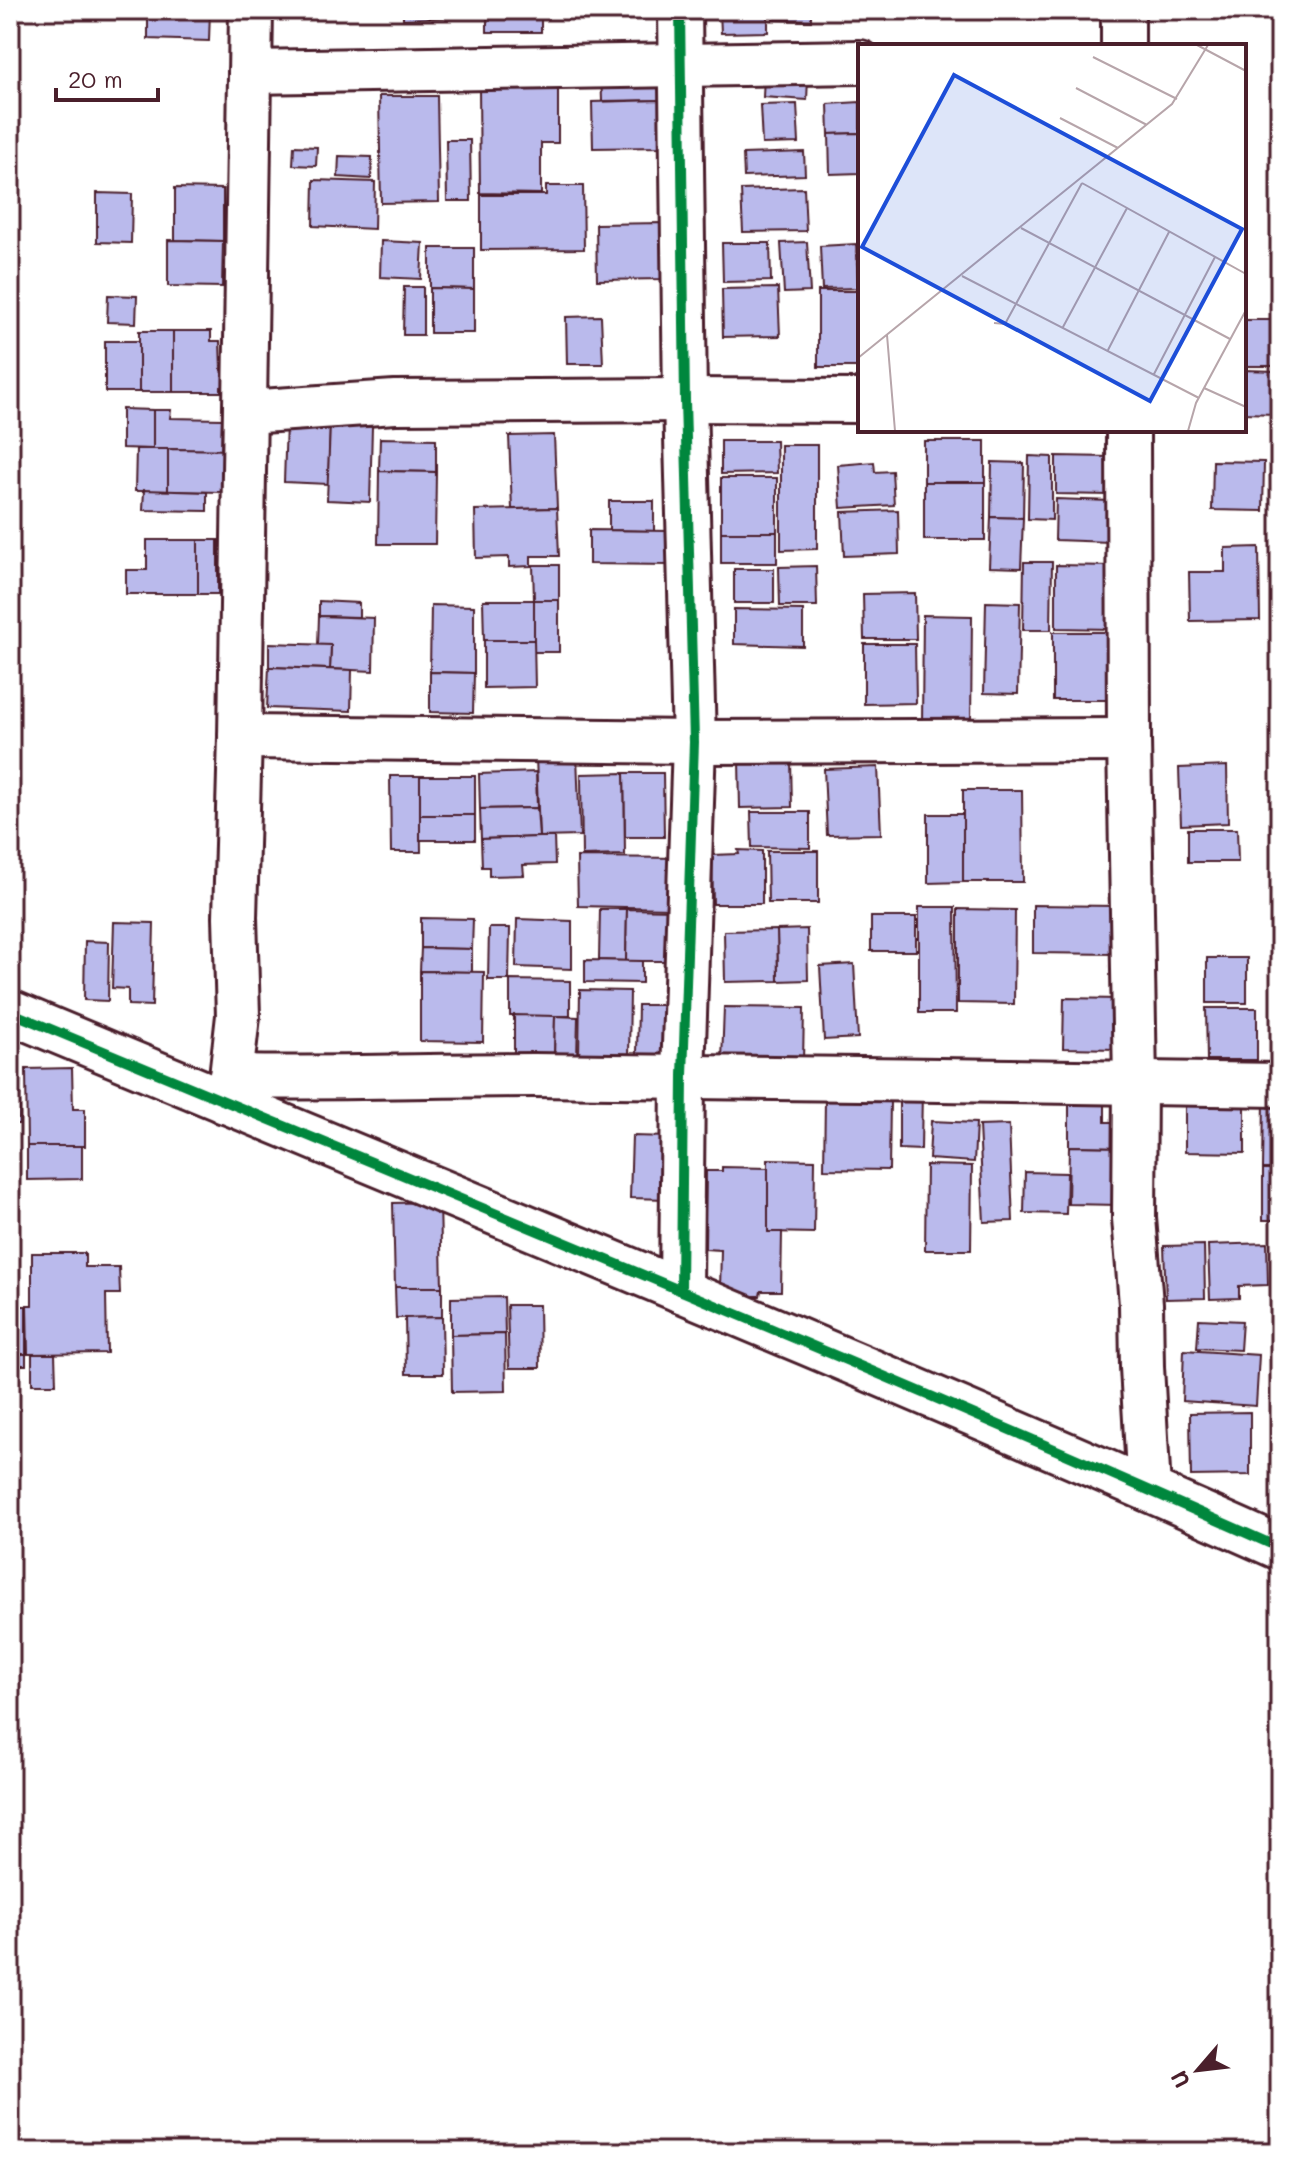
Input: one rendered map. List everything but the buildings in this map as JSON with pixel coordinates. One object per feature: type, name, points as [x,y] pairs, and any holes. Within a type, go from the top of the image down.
[{"type":"street","points":[[228,1090],[238,1016],[235,917],[251,10]]},
{"type":"street","points":[[680,10],[685,400],[694,742],[683,1076],[681,1291]]},
{"type":"street","points":[[1123,10],[1123,44]]},
{"type":"street","points":[[250,72],[858,62]]},
{"type":"street","points":[[246,412],[395,402],[858,401]]},
{"type":"street","points":[[1128,432],[1134,1218],[1149,1490]]},
{"type":"street","points":[[240,737],[694,742],[1129,740]]},
{"type":"street","points":[[10,1012],[228,1090],[681,1291],[1280,1548]]},
{"type":"street","points":[[228,1090],[301,1079],[441,1075],[1280,1085]]},
{"type":"cycle path","points":[[680,10],[685,400],[694,742],[683,1076],[681,1291]]},
{"type":"cycle path","points":[[10,1012],[805,1343],[1280,1548]]}]
